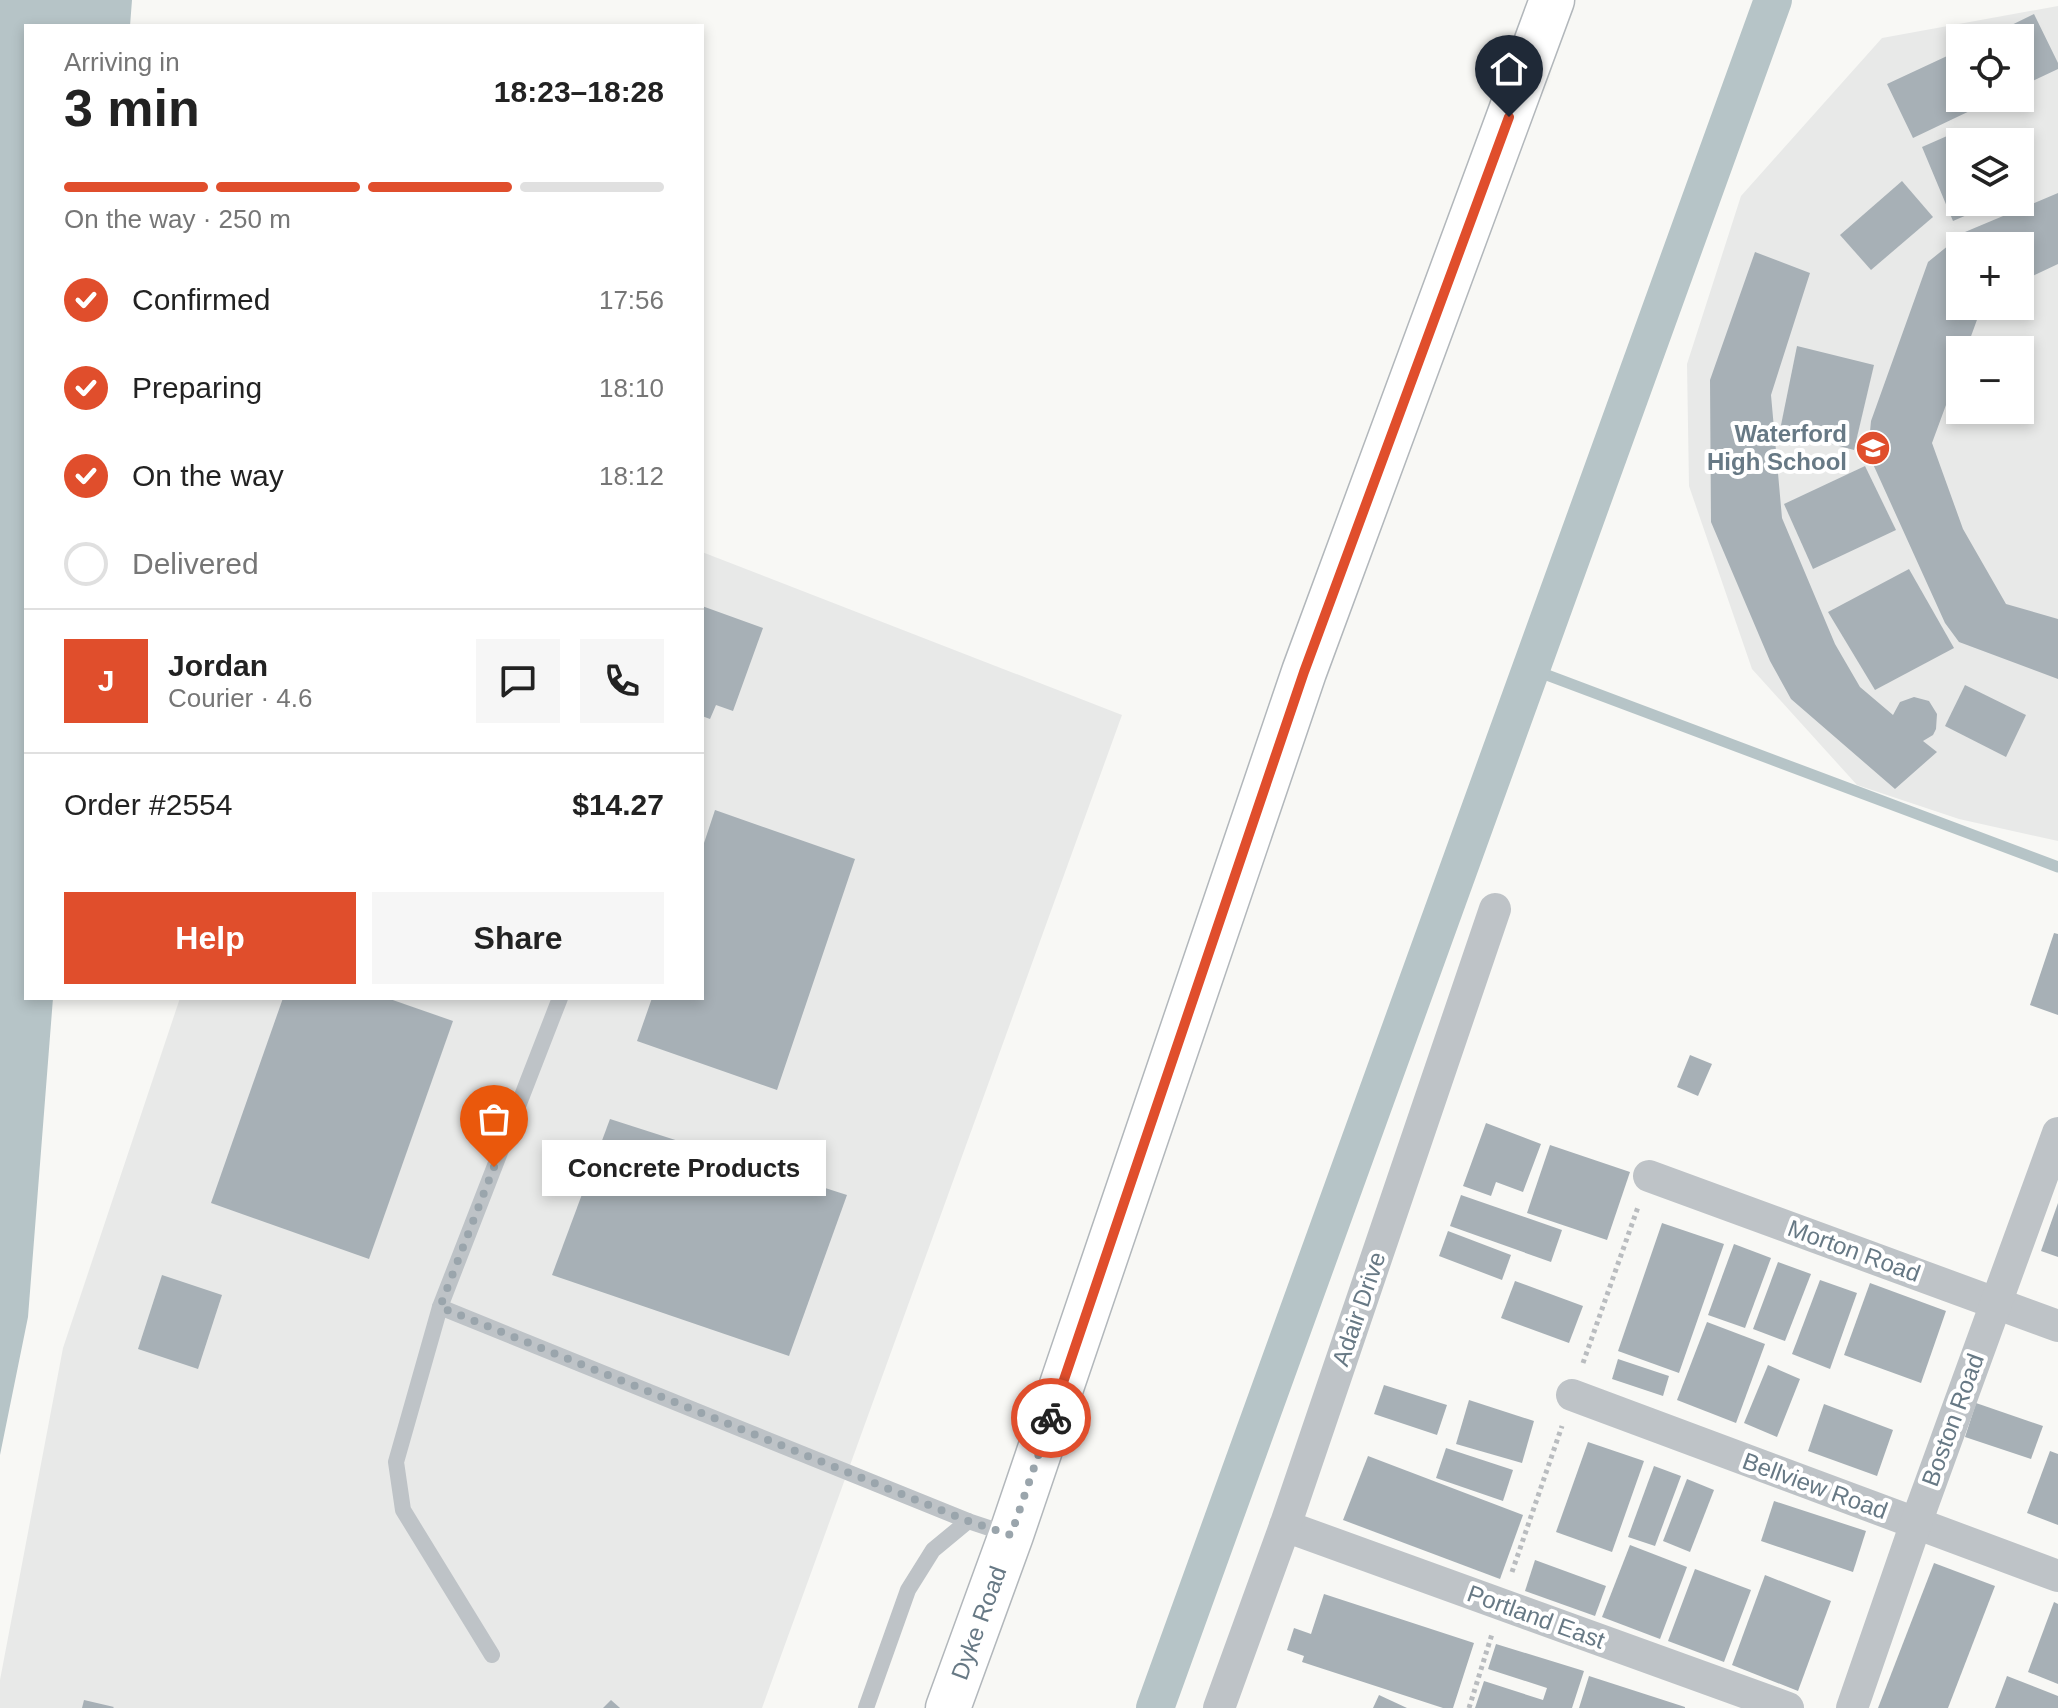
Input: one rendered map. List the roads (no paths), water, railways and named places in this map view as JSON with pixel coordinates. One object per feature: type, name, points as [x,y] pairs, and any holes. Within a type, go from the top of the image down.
[{"type":"main road","name":"Dyke Road","points":[[948,1708],[1011,1535],[1304,672],[1552,0]]},
{"type":"street","name":"Adair Drive","points":[[1219,1708],[1285,1526],[1495,909]]},
{"type":"street","name":"Boston Road","points":[[1852,1708],[2058,1133]]},
{"type":"street","name":"Morton Road","points":[[1649,1176],[2058,1326]]},
{"type":"street","name":"Bellview Road","points":[[1572,1395],[2058,1576]]},
{"type":"street","name":"Portland East","points":[[1285,1526],[1788,1708]]},
{"type":"lane","points":[[492,1655],[403,1510],[396,1462],[440,1307],[559,1000]]},
{"type":"lane","points":[[440,1307],[968,1521],[1011,1535]]},
{"type":"lane","points":[[866,1708],[908,1590],[933,1550],[968,1521]]},
{"type":"waterway","points":[[1155,1708],[1773,0]]},
{"type":"waterway","points":[[1531,669],[2058,867]]},
{"type":"place","name":"Waterford High School","points":[[1873,448]]},
{"type":"place","name":"Concrete Products","points":[[494,1167]]}]
